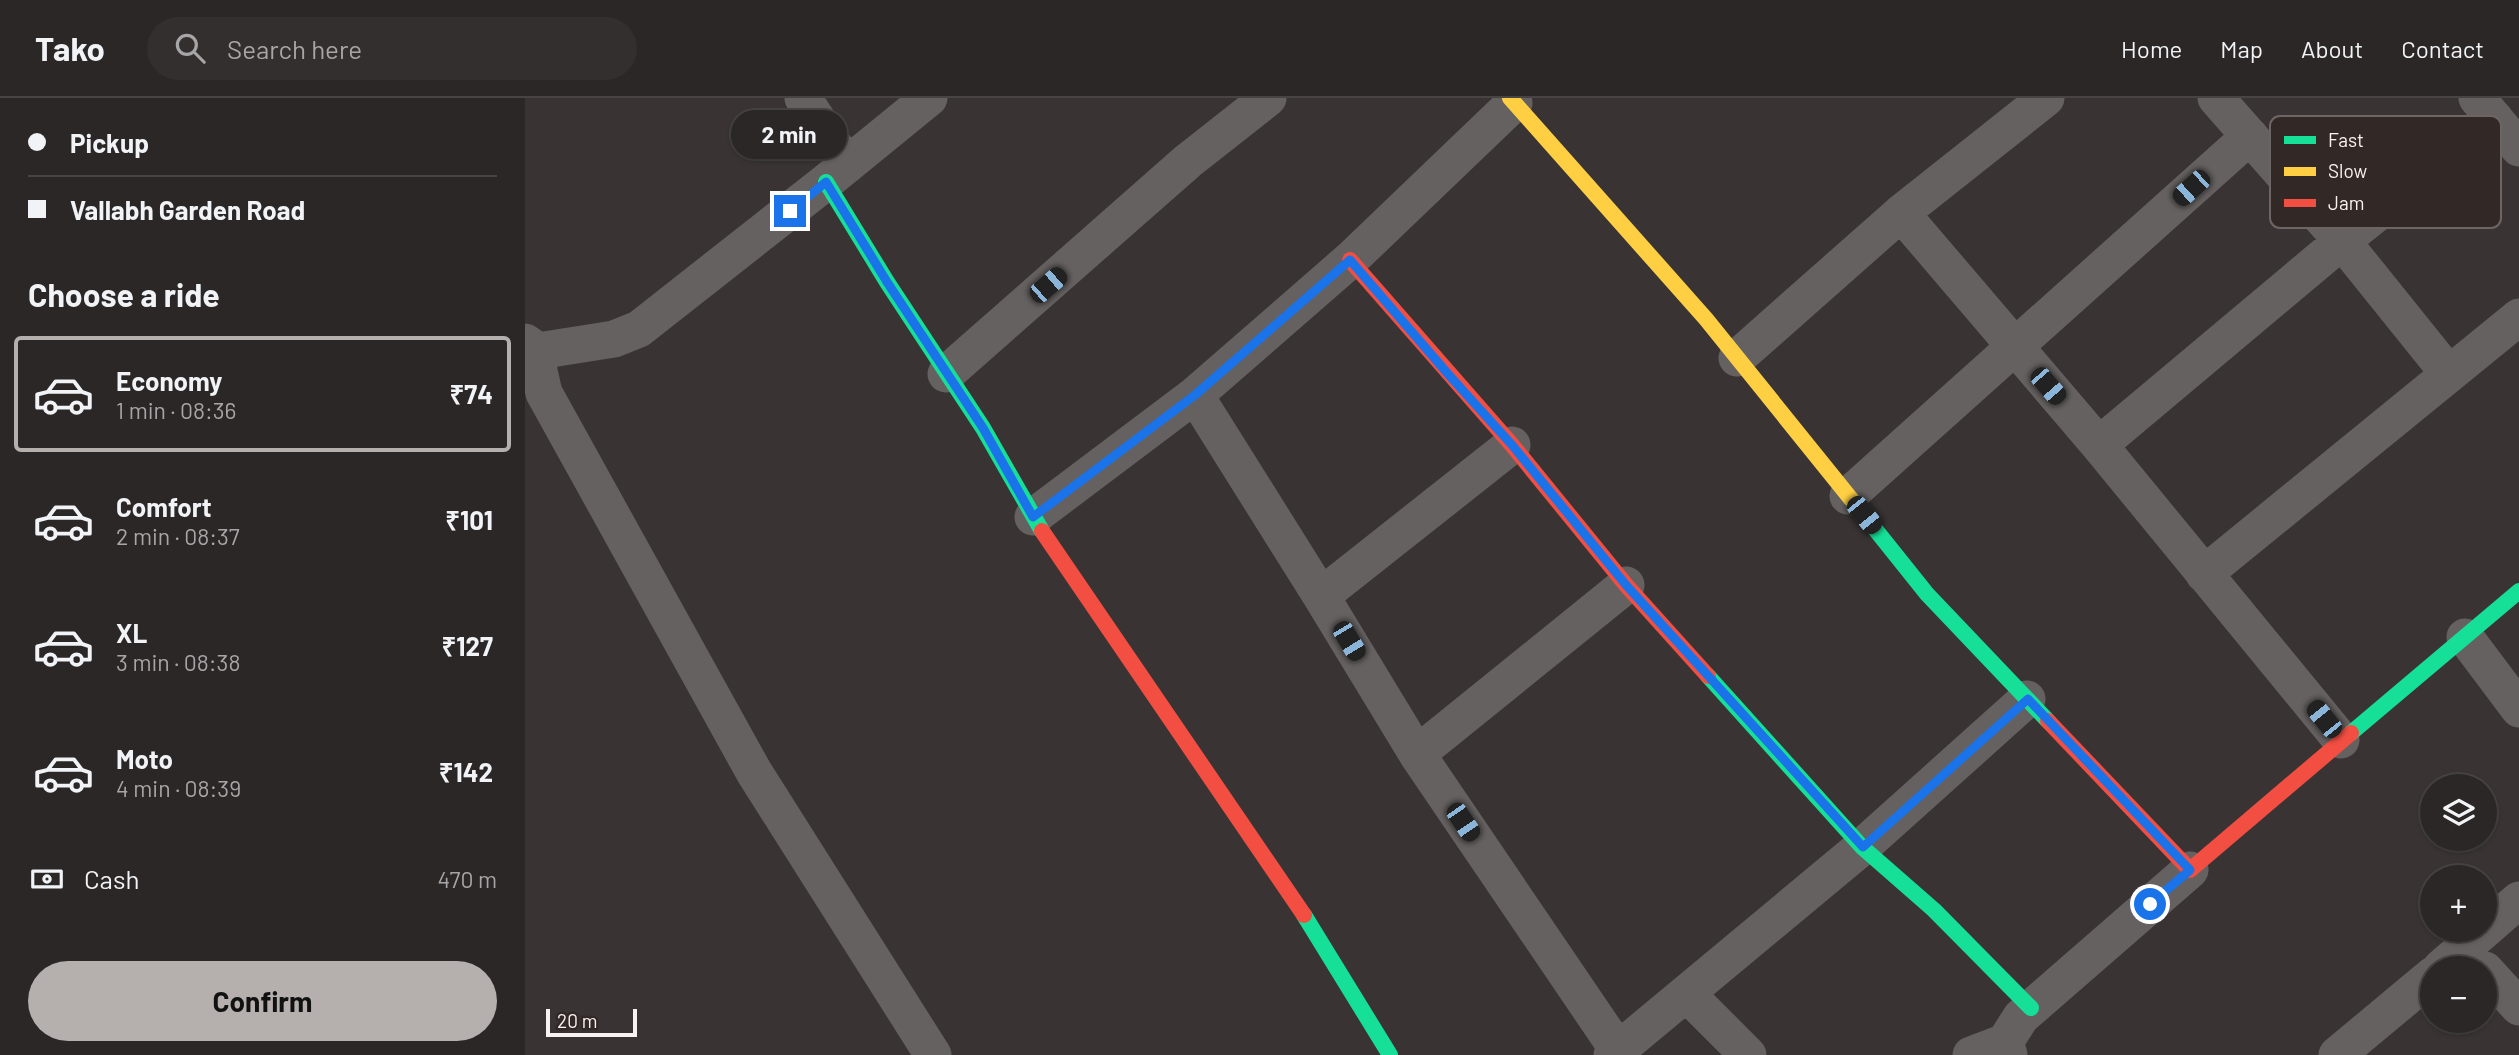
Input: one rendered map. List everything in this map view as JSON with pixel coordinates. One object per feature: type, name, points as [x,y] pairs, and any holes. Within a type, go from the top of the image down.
[{"type":"street","points":[[803,98],[837,174],[946,374],[983,428],[1033,517],[1287,887],[1390,1055]]},
{"type":"street","points":[[929,98],[837,174],[639,329],[614,339],[532,346],[544,393],[754,772],[933,1055]]},
{"type":"street","points":[[946,374],[1188,161],[1268,98]]},
{"type":"street","points":[[1737,358],[1901,213],[2046,98]]},
{"type":"street","points":[[2215,98],[2270,159]]},
{"type":"street","points":[[1033,517],[1195,395],[1350,260],[1512,100],[1706,319],[1927,594],[2190,870]]},
{"type":"street","points":[[2501,127],[2519,148]]},
{"type":"street","points":[[1848,496],[2250,136]]},
{"type":"street","points":[[1901,213],[2099,445],[2341,740]]},
{"type":"street","points":[[2331,228],[2449,374]]},
{"type":"street","points":[[2099,445],[2356,228]]},
{"type":"street","points":[[1350,260],[1512,445],[1626,585],[1863,847],[1934,910],[2031,1008]]},
{"type":"street","points":[[2204,573],[2519,317]]},
{"type":"street","points":[[1195,395],[1417,754],[1615,1053],[1863,847],[2028,699]]},
{"type":"street","points":[[1321,596],[1512,445]]},
{"type":"street","points":[[1417,754],[1626,585]]},
{"type":"street","points":[[1971,1055],[2007,1049],[2021,1017],[2031,1008],[2341,740],[2519,592]]},
{"type":"street","points":[[2465,637],[2519,709]]},
{"type":"street","points":[[2474,956],[2519,900]]},
{"type":"street","points":[[2337,1055],[2420,986]]},
{"type":"street","points":[[2497,988],[2519,1007]]},
{"type":"street","points":[[1687,994],[1748,1055]]},
{"type":"traffic: fast","points":[[826,182],[887,282],[983,428],[1042,531]]},
{"type":"traffic: fast","points":[[1851,499],[1927,594],[2048,721]]},
{"type":"traffic: fast","points":[[2351,733],[2519,591]]},
{"type":"traffic: fast","points":[[1708,676],[1862,847],[1934,910],[2031,1008]]},
{"type":"traffic: fast","points":[[1304,915],[1390,1055]]},
{"type":"traffic: slow","points":[[1510,98],[1706,319],[1851,499]]},
{"type":"traffic: jam","points":[[1350,260],[1512,445],[1626,585],[1708,676]]},
{"type":"traffic: jam","points":[[1042,531],[1304,915]]},
{"type":"traffic: jam","points":[[2048,721],[2190,870],[2351,733]]},
{"type":"route","points":[[790,211],[826,182],[887,282],[983,428],[1033,517],[1195,395],[1350,260],[1512,445],[1626,585],[1863,847],[2028,699],[2190,870],[2150,904]]}]
